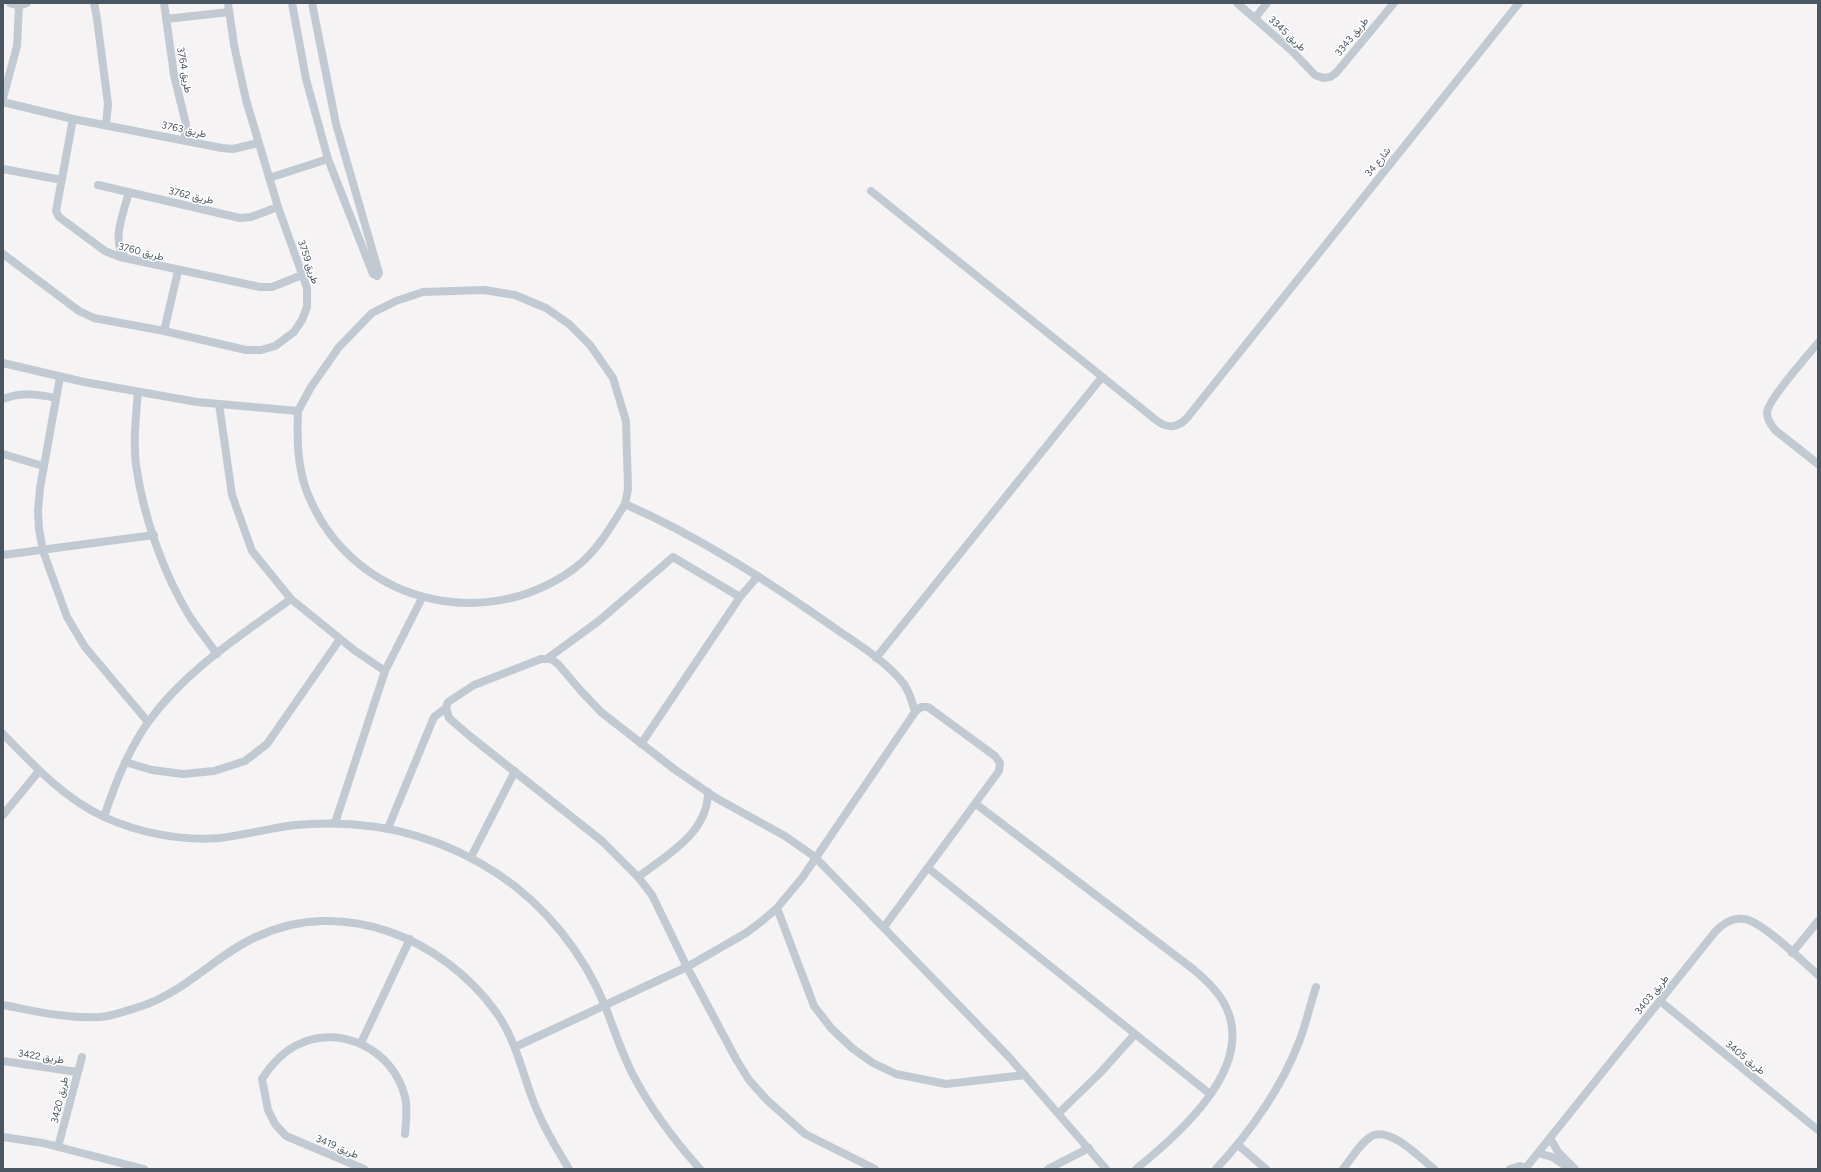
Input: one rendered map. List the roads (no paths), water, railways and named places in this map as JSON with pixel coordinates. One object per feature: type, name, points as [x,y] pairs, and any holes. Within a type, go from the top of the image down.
[{"type":"street","points":[[3,98],[17,46],[23,4],[10,3]]},
{"type":"street","points":[[94,3],[98,19],[108,104],[106,125]]},
{"type":"street","name":"طريق 3764","points":[[164,3],[174,75],[186,124],[184,140]]},
{"type":"street","name":"طريق 3759","points":[[3,254],[85,314],[94,318],[164,331],[246,350],[261,350],[275,346],[294,332],[305,314],[308,294],[258,143],[234,45],[228,3]]},
{"type":"street","points":[[292,3],[306,79],[328,159],[373,274],[377,276],[379,273],[336,124],[312,3]]},
{"type":"street","name":"طريق 3345","points":[[1237,3],[1291,50],[1315,75],[1323,78]]},
{"type":"street","points":[[1255,18],[1267,3]]},
{"type":"street","name":"طريق 3343","points":[[1323,78],[1330,77],[1336,72],[1394,3]]},
{"type":"street","name":"شارع 34","points":[[871,191],[1161,424],[1168,427],[1176,426],[1187,418],[1254,336],[1519,3]]},
{"type":"street","points":[[166,19],[229,12]]},
{"type":"street","name":"طريق 3763","points":[[3,102],[74,119],[227,149],[258,143]]},
{"type":"street","name":"طريق 3760","points":[[74,119],[56,208],[57,214],[101,248],[109,253],[178,271],[264,288],[272,287],[302,275]]},
{"type":"street","points":[[269,178],[328,159]]},
{"type":"street","points":[[3,169],[62,180]]},
{"type":"street","name":"طريق 3762","points":[[98,185],[240,218],[251,217],[278,207]]},
{"type":"street","points":[[126,258],[120,252],[118,239],[129,192]]},
{"type":"street","points":[[101,248],[111,245],[118,239]]},
{"type":"street","points":[[164,331],[178,271]]},
{"type":"street","points":[[484,290],[515,295],[546,308],[569,324],[590,345],[613,378],[626,421],[628,489],[625,504],[604,539],[575,567],[541,588],[502,601],[482,603],[462,604],[422,598],[379,578],[352,558],[325,527],[307,491],[300,465],[297,452],[298,411],[311,387],[339,347],[372,313],[396,301],[423,292],[484,290]]},
{"type":"street","points":[[1818,343],[1772,401],[1767,413],[1770,424],[1775,430],[1818,464]]},
{"type":"street","points":[[3,363],[60,377],[138,392],[219,404],[298,411]]},
{"type":"street","points":[[60,377],[43,466],[38,511],[39,529],[43,550],[67,617],[85,647],[148,722]]},
{"type":"street","points":[[876,658],[1102,377]]},
{"type":"street","points":[[138,392],[135,428],[136,464],[142,500],[169,577],[190,617],[217,654]]},
{"type":"street","points":[[3,399],[14,395],[29,393],[56,398]]},
{"type":"street","points":[[219,404],[232,495],[252,551],[291,599],[340,639],[385,671]]},
{"type":"street","points":[[3,454],[43,466]]},
{"type":"street","points":[[625,504],[656,518],[772,584],[876,658],[904,684],[912,698],[915,712]]},
{"type":"street","points":[[3,555],[154,534]]},
{"type":"street","points":[[388,828],[434,717],[446,708],[451,700],[474,685],[541,659],[548,658],[600,620],[673,557],[740,597]]},
{"type":"street","points":[[641,744],[740,597],[758,576]]},
{"type":"street","points":[[335,824],[385,671],[422,598]]},
{"type":"street","points":[[104,817],[125,762],[148,722],[170,696],[193,673],[291,599]]},
{"type":"street","points":[[125,762],[152,770],[183,774],[214,771],[245,761],[267,744],[340,639]]},
{"type":"street","points":[[548,658],[558,664],[601,712],[641,744],[708,792],[785,836],[815,858],[884,927],[1025,1075],[1106,1169]]},
{"type":"street","points":[[515,1047],[687,967],[746,933],[777,908],[802,878],[915,712],[921,707],[932,708],[998,759],[1000,766],[997,774],[976,804],[884,927]]},
{"type":"street","points":[[446,708],[449,718],[602,841],[638,877],[652,895],[687,967],[736,1059],[749,1080],[767,1100],[806,1134],[875,1169]]},
{"type":"street","points":[[3,734],[39,771],[70,797],[104,817],[141,830],[180,837],[219,838],[296,825],[335,824],[388,828],[417,834],[471,857],[500,875],[551,920],[576,952],[590,975],[605,1005],[624,1056],[645,1095],[669,1133],[700,1169]]},
{"type":"street","points":[[3,815],[39,771]]},
{"type":"street","points":[[471,857],[515,771]]},
{"type":"street","points":[[638,877],[664,857],[697,828],[708,804],[708,792]]},
{"type":"street","points":[[976,804],[1193,969],[1217,993],[1225,1005],[1228,1013],[1232,1040],[1226,1066],[1210,1094],[1176,1135],[1136,1169]]},
{"type":"street","points":[[928,868],[1210,1094]]},
{"type":"street","points":[[777,908],[814,1006],[831,1028],[852,1048],[873,1063],[896,1074],[946,1084],[1025,1075]]},
{"type":"street","name":"طريق 3403","points":[[1526,1168],[1720,926],[1728,921],[1740,918],[1752,921],[1818,975]]},
{"type":"street","points":[[3,1005],[69,1017],[102,1017],[143,1006],[200,974],[215,961],[257,936],[283,927],[312,922],[340,921],[368,925],[410,939],[443,958],[472,983],[497,1013],[515,1047],[532,1097],[554,1145],[569,1169]]},
{"type":"street","points":[[1792,953],[1818,921]]},
{"type":"street","points":[[405,1134],[407,1116],[406,1104],[400,1080],[377,1052],[361,1043],[410,939]]},
{"type":"street","points":[[1216,1169],[1238,1145],[1261,1115],[1282,1080],[1299,1041],[1316,987]]},
{"type":"street","name":"طريق 3405","points":[[1660,1002],[1818,1130]]},
{"type":"street","points":[[1059,1113],[1100,1073],[1135,1034]]},
{"type":"street","name":"طريق 3419","points":[[361,1043],[328,1037],[312,1039],[297,1045],[283,1054],[271,1065],[262,1079],[268,1110],[275,1124],[286,1136],[364,1169]]},
{"type":"street","name":"طريق 3420","points":[[58,1147],[82,1057]]},
{"type":"street","name":"طريق 3422","points":[[3,1061],[77,1072]]},
{"type":"street","points":[[1343,1169],[1363,1144],[1373,1135],[1385,1134],[1397,1140],[1429,1168]]},
{"type":"street","points":[[3,1137],[58,1147],[144,1169]]},
{"type":"street","points":[[1550,1138],[1558,1152],[1575,1169]]},
{"type":"street","points":[[1238,1145],[1266,1169]]},
{"type":"street","points":[[1048,1169],[1089,1148]]},
{"type":"street","points":[[1538,1153],[1552,1158],[1570,1169]]},
{"type":"street","points":[[1510,1169],[1520,1166],[1526,1168]]}]
